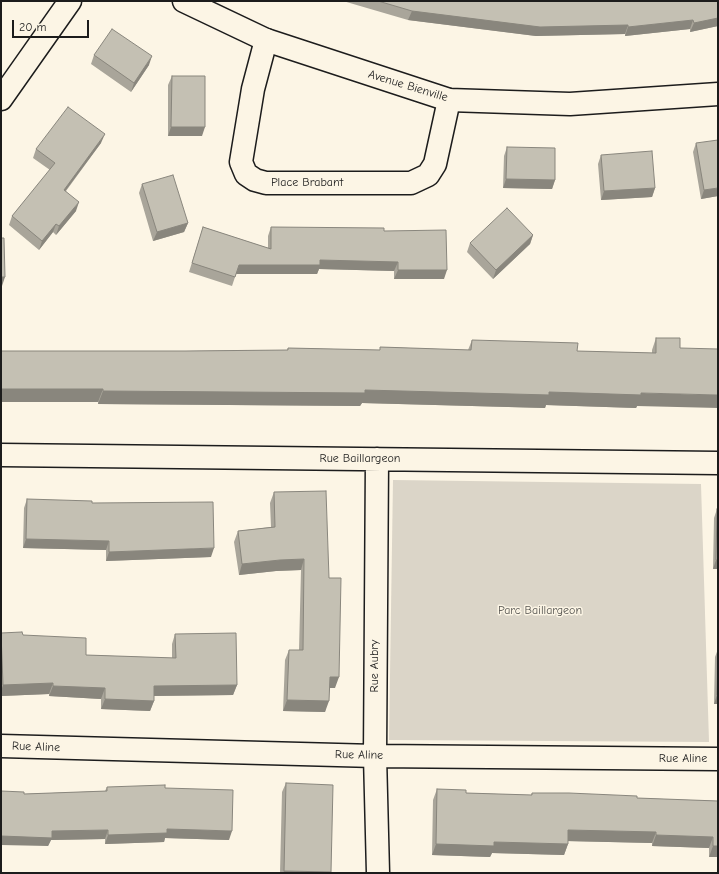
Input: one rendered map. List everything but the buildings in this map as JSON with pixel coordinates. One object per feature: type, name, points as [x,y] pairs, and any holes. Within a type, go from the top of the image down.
[{"type":"street","points":[[1,99],[70,1]]},
{"type":"street","name":"Avenue Bienville","points":[[184,1],[208,6],[266,40],[449,100],[570,104],[718,94]]},
{"type":"street","name":"Place Brabant","points":[[266,40],[253,89],[241,162],[246,174],[255,180],[266,183],[411,183],[428,175],[435,164],[449,100]]},
{"type":"street","name":"Rue Baillargeon","points":[[1,455],[718,462]]},
{"type":"street","name":"Rue Aubry","points":[[377,459],[375,756],[378,873]]},
{"type":"street","name":"Rue Aline","points":[[1,746],[375,756],[718,759]]},
{"type":"green space","name":"Parc Baillargeon","points":[[393,480],[701,484],[709,742],[389,740]]}]
